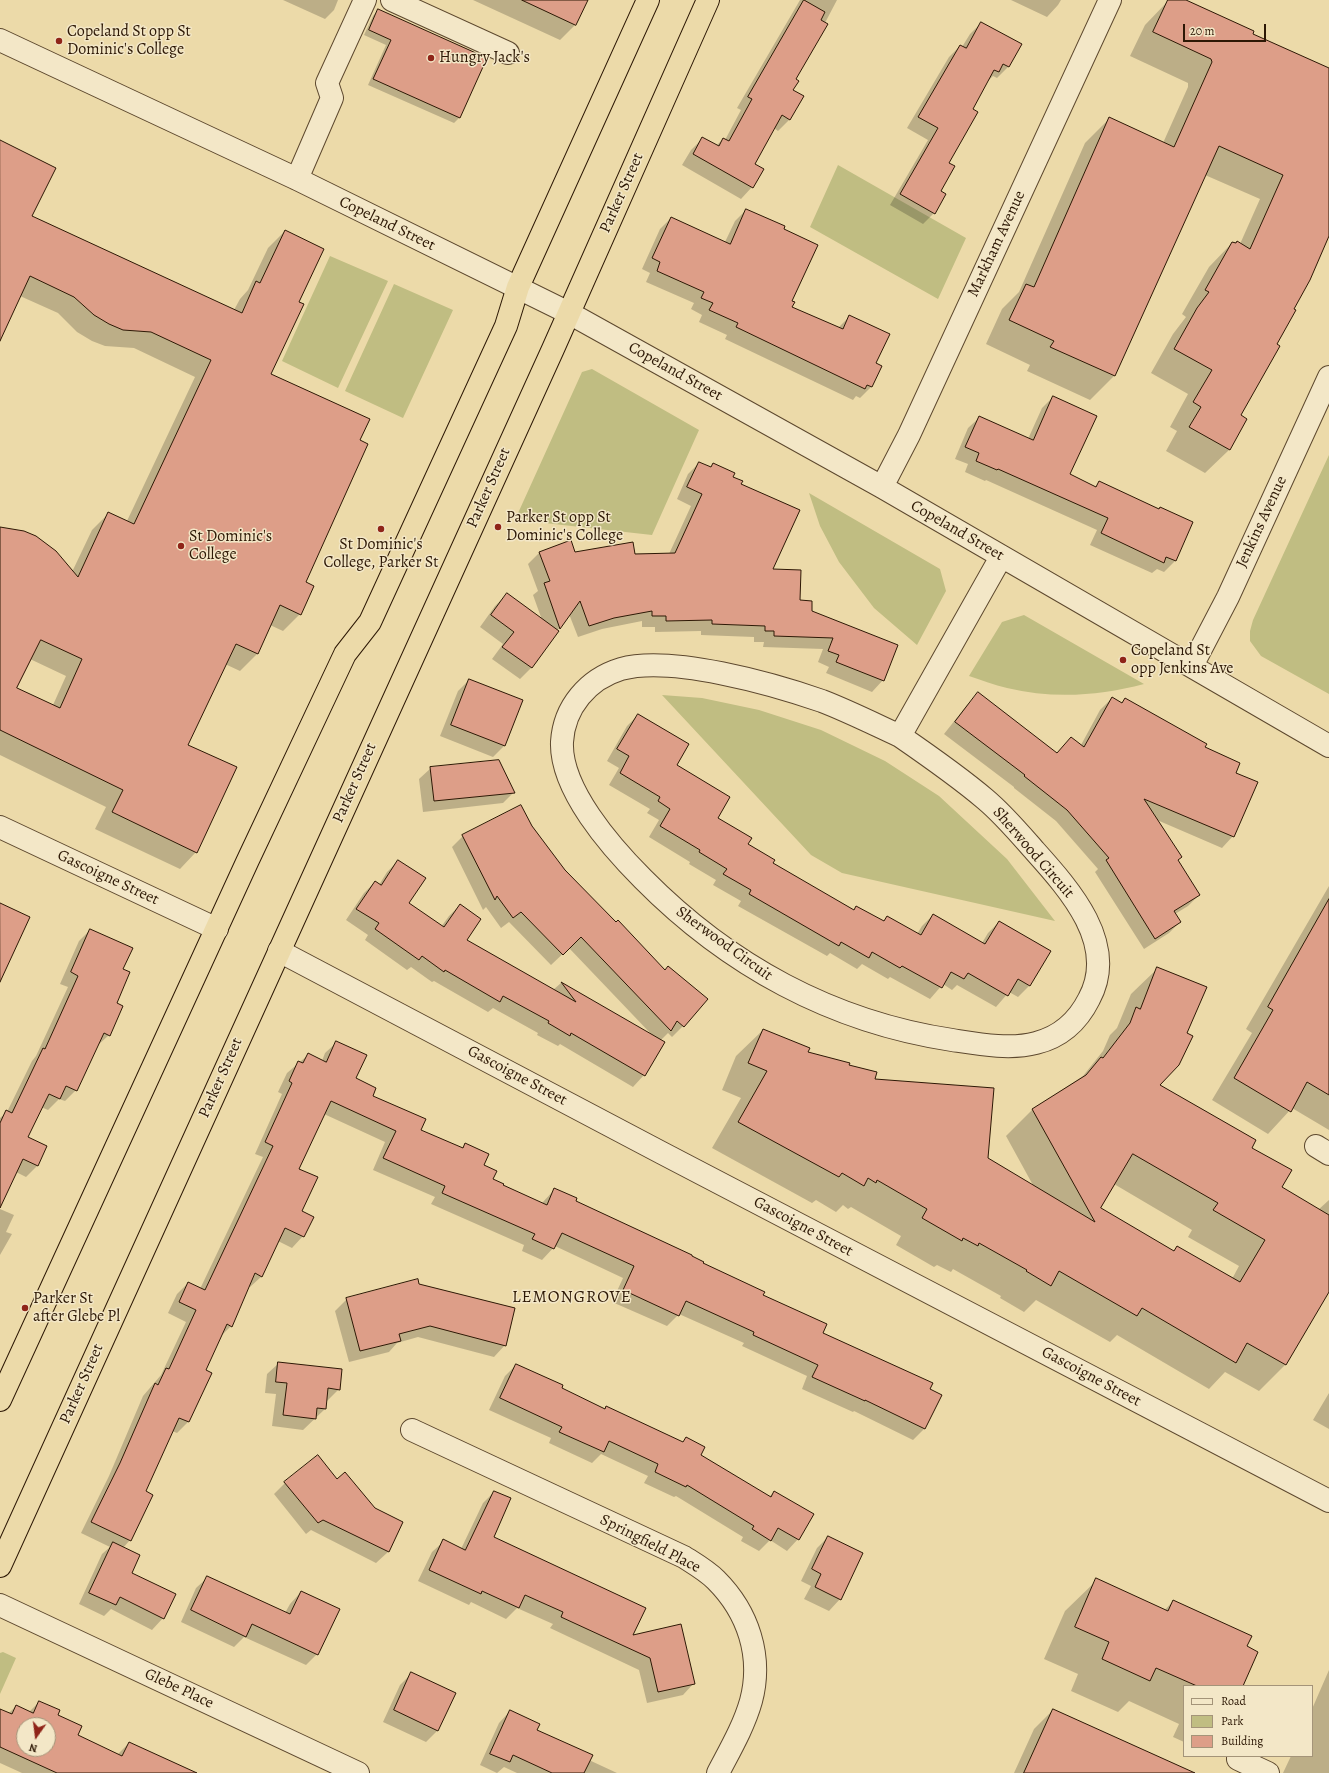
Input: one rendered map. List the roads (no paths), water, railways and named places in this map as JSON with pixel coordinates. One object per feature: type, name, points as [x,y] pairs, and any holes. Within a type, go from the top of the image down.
[{"type":"highway","points":[[0,1400],[345,654],[370,622],[506,326],[518,288],[648,0]]},
{"type":"highway","name":"Parker Street","points":[[0,1566],[569,313],[708,0]]},
{"type":"street","points":[[297,179],[332,98],[327,83],[364,0]]},
{"type":"street","points":[[392,0],[508,53]]},
{"type":"street","name":"Markham Avenue","points":[[882,487],[909,435],[1110,0]]},
{"type":"street","name":"Copeland Street","points":[[0,40],[297,179],[569,313],[882,487],[1329,746]]},
{"type":"street","name":"Jenkins Avenue","points":[[1192,666],[1228,598],[1329,377]]},
{"type":"street","points":[[900,736],[1002,557]]},
{"type":"street","name":"Sherwood Circuit","points":[[653,666],[676,667],[721,674],[791,691],[825,702],[900,736],[936,761],[991,805],[1051,869],[1068,891],[1086,919],[1095,939],[1098,955],[1095,986],[1091,997],[1077,1019],[1068,1028],[1058,1034],[1034,1044],[1018,1046],[984,1044],[932,1037],[904,1031],[848,1014],[796,992],[762,974],[677,912],[634,870],[610,843],[573,788],[563,757],[562,743],[564,727],[574,704],[589,685],[622,669],[653,666]]},
{"type":"street","name":"Gascoigne Street","points":[[0,826],[217,929]]},
{"type":"street","name":"Gascoigne Street","points":[[279,951],[669,1157],[1329,1501]]},
{"type":"street","name":"Springfield Place","points":[[412,1430],[684,1557],[715,1579],[728,1593],[745,1620],[752,1643],[754,1654],[754,1684],[746,1715],[718,1773]]},
{"type":"street","name":"Glebe Place","points":[[0,1605],[358,1773]]},
{"type":"street","points":[[1238,1759],[1268,1773]]},
{"type":"place","name":"Copeland St opp St Dominic's College","points":[[59,41]]},
{"type":"place","name":"Hungry Jack's","points":[[431,58]]},
{"type":"place","name":"Parker St opp St Dominic's College","points":[[498,527]]},
{"type":"place","name":"St Dominic's College, Parker St","points":[[381,529]]},
{"type":"place","name":"St Dominic's College","points":[[181,546]]},
{"type":"place","name":"Copeland St opp Jenkins Ave","points":[[1123,660]]},
{"type":"place","name":"Parker St after Glebe Pl","points":[[25,1308]]},
{"type":"district","name":"LEMONGROVE","points":[[572,1298]]}]
